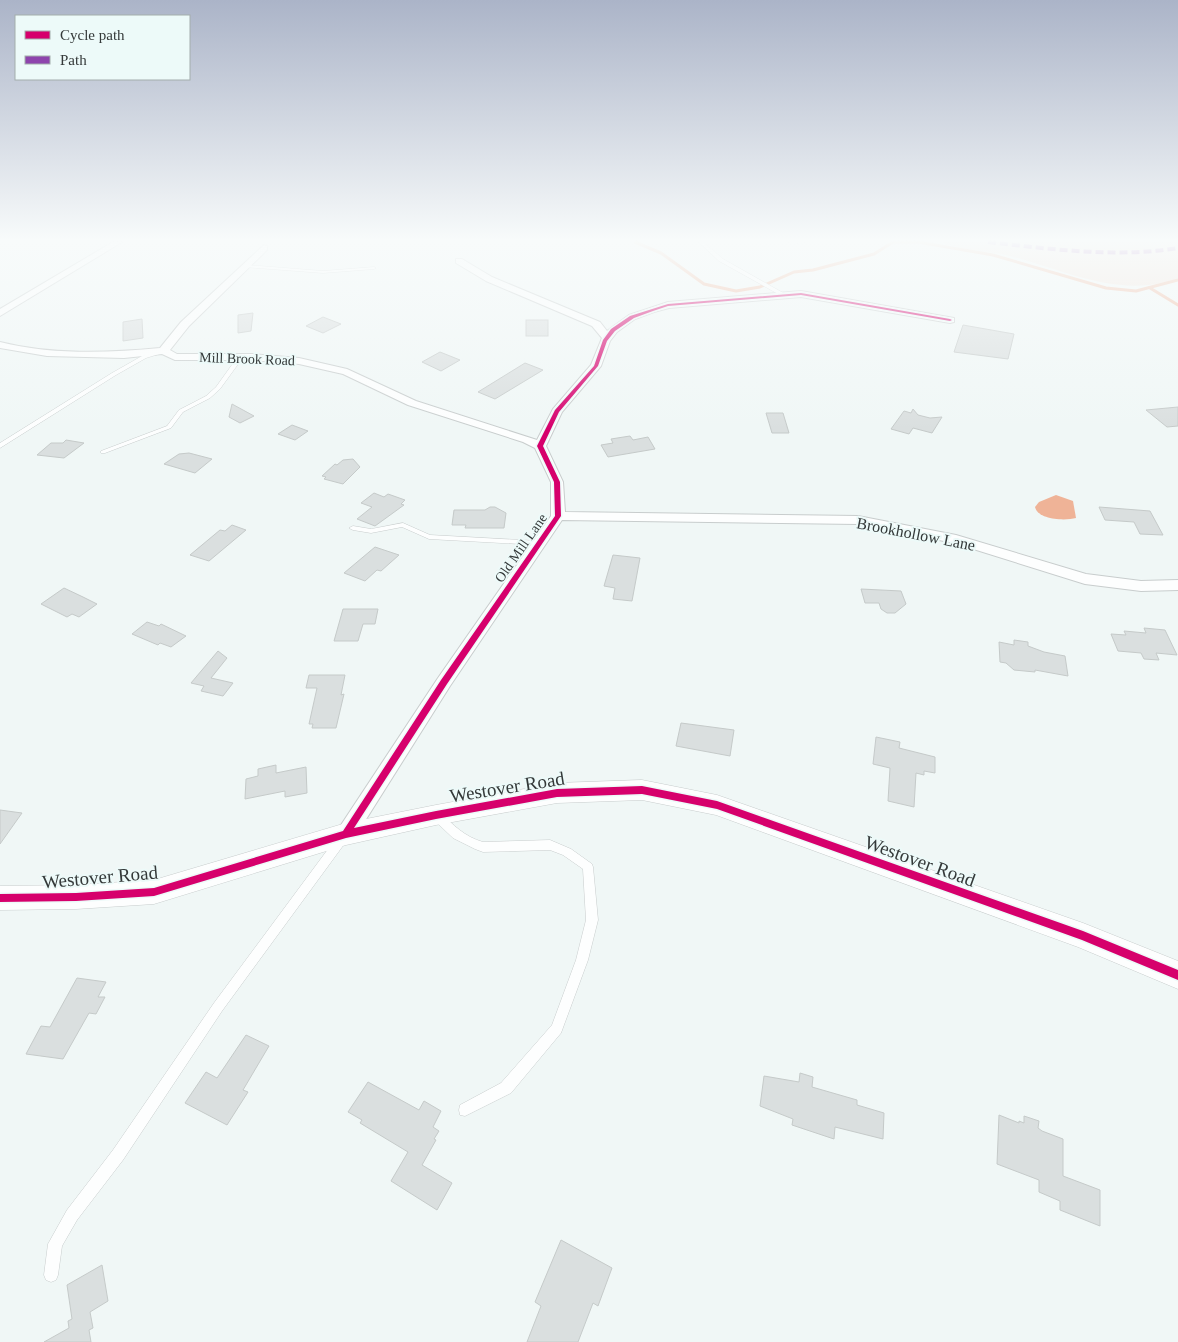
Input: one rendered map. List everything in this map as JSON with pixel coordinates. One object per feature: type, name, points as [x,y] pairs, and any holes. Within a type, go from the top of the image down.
[{"type":"street","points":[[0,313],[14,305]]},
{"type":"street","points":[[164,351],[167,344],[205,305]]},
{"type":"street","points":[[550,305],[594,323],[608,338]]},
{"type":"street","points":[[540,446],[557,411],[596,366],[608,338],[625,322],[651,310],[671,305]]},
{"type":"street","points":[[867,305],[950,320]]},
{"type":"street","points":[[594,323],[625,322]]},
{"type":"street","name":"Mill Brook Road","points":[[0,345],[14,350],[47,354],[124,354],[164,351],[175,357],[241,356],[299,361],[346,372],[412,403],[527,439],[540,446]]},
{"type":"street","name":"Old Mill Lane","points":[[346,834],[444,682],[558,516],[557,482],[540,446]]},
{"type":"street","name":"Brookhollow Lane","points":[[558,516],[858,520],[956,539],[1085,580],[1141,586],[1178,585]]},
{"type":"street","name":"Westover Road","points":[[3,902],[154,892],[346,834],[436,815],[557,793],[642,790],[717,805],[1084,936],[1178,975]]},
{"type":"lane","points":[[0,446],[144,356],[164,351]]},
{"type":"lane","points":[[103,452],[169,427],[181,410],[208,397],[218,388],[241,356]]},
{"type":"lane","points":[[353,528],[377,530],[403,525],[429,537],[539,543]]},
{"type":"lane","points":[[436,815],[461,840],[474,845],[483,847],[550,845],[567,852],[588,867],[592,920],[582,960],[557,1029],[506,1088],[465,1110]]},
{"type":"lane","points":[[51,1275],[55,1244],[72,1215],[118,1154],[218,1007],[346,834]]},
{"type":"shaded area","points":[[1056,495],[1073,501],[1076,518],[1046,517],[1037,511],[1035,507],[1039,502]]},
{"type":"building","points":[[253,313],[251,331],[238,333],[238,315]]},
{"type":"building","points":[[323,317],[341,324],[323,333],[306,326]]},
{"type":"building","points":[[142,319],[143,338],[123,341],[123,322]]},
{"type":"building","points":[[526,320],[548,320],[548,336],[526,336]]},
{"type":"building","points":[[963,325],[1014,334],[1008,359],[954,352]]},
{"type":"building","points":[[440,352],[460,360],[441,371],[422,362]]},
{"type":"building","points":[[525,363],[543,370],[495,399],[478,392]]},
{"type":"building","points":[[232,404],[254,416],[240,423],[229,417]]},
{"type":"building","points":[[1178,407],[1178,426],[1167,427],[1146,410]]},
{"type":"building","points":[[913,409],[918,415],[930,418],[942,417],[932,433],[913,428],[909,434],[891,429],[904,411],[911,413]]},
{"type":"building","points":[[766,413],[783,413],[789,433],[772,433]]},
{"type":"building","points":[[292,425],[308,431],[295,440],[278,434]]},
{"type":"building","points":[[630,436],[633,440],[648,437],[655,449],[608,457],[601,445],[613,443],[611,439]]},
{"type":"building","points":[[66,440],[84,443],[64,458],[37,455],[51,443],[63,443]]},
{"type":"building","points":[[189,453],[212,459],[195,473],[164,464],[179,454]]},
{"type":"building","points":[[353,459],[360,467],[343,484],[324,479],[326,477],[322,476],[335,464],[337,465],[343,460]]},
{"type":"building","points":[[374,493],[384,497],[388,494],[405,500],[401,504],[404,505],[375,526],[357,519],[372,507],[361,503]]},
{"type":"building","points":[[495,507],[506,513],[504,528],[465,528],[466,525],[452,525],[454,510],[485,510]]},
{"type":"building","points":[[1099,507],[1150,511],[1163,535],[1140,534],[1134,522],[1105,520]]},
{"type":"building","points":[[232,525],[246,530],[209,561],[190,555],[220,530],[225,531]]},
{"type":"building","points":[[375,547],[399,555],[381,571],[377,570],[365,581],[344,573]]},
{"type":"building","points":[[613,555],[640,558],[632,601],[613,599],[615,588],[604,586]]},
{"type":"building","points":[[64,588],[97,604],[79,617],[72,614],[67,617],[41,604]]},
{"type":"building","points":[[861,589],[901,591],[906,604],[895,613],[887,613],[881,609],[879,603],[865,603]]},
{"type":"building","points":[[343,609],[378,609],[375,624],[363,624],[358,641],[334,641]]},
{"type":"building","points":[[147,622],[159,626],[161,624],[186,636],[171,647],[160,643],[158,645],[132,634]]},
{"type":"building","points":[[1144,628],[1165,630],[1177,655],[1156,653],[1159,660],[1144,659],[1141,653],[1118,651],[1111,634],[1126,635],[1124,631],[1146,633]]},
{"type":"building","points":[[1014,640],[1028,642],[1028,646],[1044,652],[1065,656],[1068,676],[1035,670],[1035,672],[1014,670],[1006,663],[1000,662],[999,642],[1014,645]]},
{"type":"building","points":[[218,651],[227,658],[211,678],[233,683],[223,696],[201,691],[204,686],[191,683]]},
{"type":"building","points":[[309,675],[345,675],[341,695],[344,694],[336,728],[312,728],[313,724],[309,724],[317,688],[306,688]]},
{"type":"building","points":[[681,723],[734,730],[730,756],[676,746]]},
{"type":"building","points":[[876,737],[900,742],[899,748],[935,757],[935,773],[924,771],[924,775],[916,773],[914,807],[888,801],[890,768],[873,764]]},
{"type":"building","points":[[276,765],[276,773],[306,767],[307,793],[285,797],[285,791],[245,799],[246,779],[258,776],[258,769]]},
{"type":"building","points":[[0,810],[22,813],[0,844]]},
{"type":"building","points":[[77,978],[106,982],[98,997],[105,997],[96,1014],[89,1013],[63,1059],[26,1054],[41,1026],[50,1027]]},
{"type":"building","points":[[246,1035],[269,1046],[243,1090],[248,1092],[227,1125],[185,1103],[206,1072],[217,1078]]},
{"type":"building","points":[[800,1073],[813,1077],[812,1087],[857,1100],[857,1105],[884,1113],[883,1139],[835,1127],[834,1139],[792,1125],[793,1119],[760,1106],[764,1076],[799,1082]]},
{"type":"building","points":[[368,1082],[419,1110],[424,1101],[441,1111],[433,1127],[439,1131],[434,1139],[436,1140],[422,1165],[452,1183],[437,1210],[391,1181],[408,1152],[360,1123],[362,1120],[348,1112]]},
{"type":"building","points":[[999,1115],[1019,1123],[1019,1121],[1024,1123],[1024,1116],[1039,1121],[1038,1128],[1042,1131],[1063,1139],[1063,1176],[1100,1190],[1100,1226],[1060,1210],[1060,1201],[1039,1192],[1039,1180],[997,1164]]},
{"type":"building","points":[[561,1240],[612,1268],[598,1306],[593,1303],[578,1342],[527,1342],[541,1306],[535,1302]]},
{"type":"building","points":[[102,1265],[108,1301],[90,1312],[93,1328],[89,1330],[91,1342],[44,1342],[69,1328],[68,1321],[72,1319],[67,1285]]},
{"type":"cycle path","points":[[346,834],[444,682],[558,516],[557,482],[540,446],[557,411],[596,366],[605,341],[613,330],[632,317],[673,305]]},
{"type":"cycle path","points":[[862,305],[950,320]]},
{"type":"cycle path","points":[[0,898],[76,897],[154,892],[346,834],[436,815],[557,793],[642,790],[717,805],[1083,936],[1178,975]]}]
